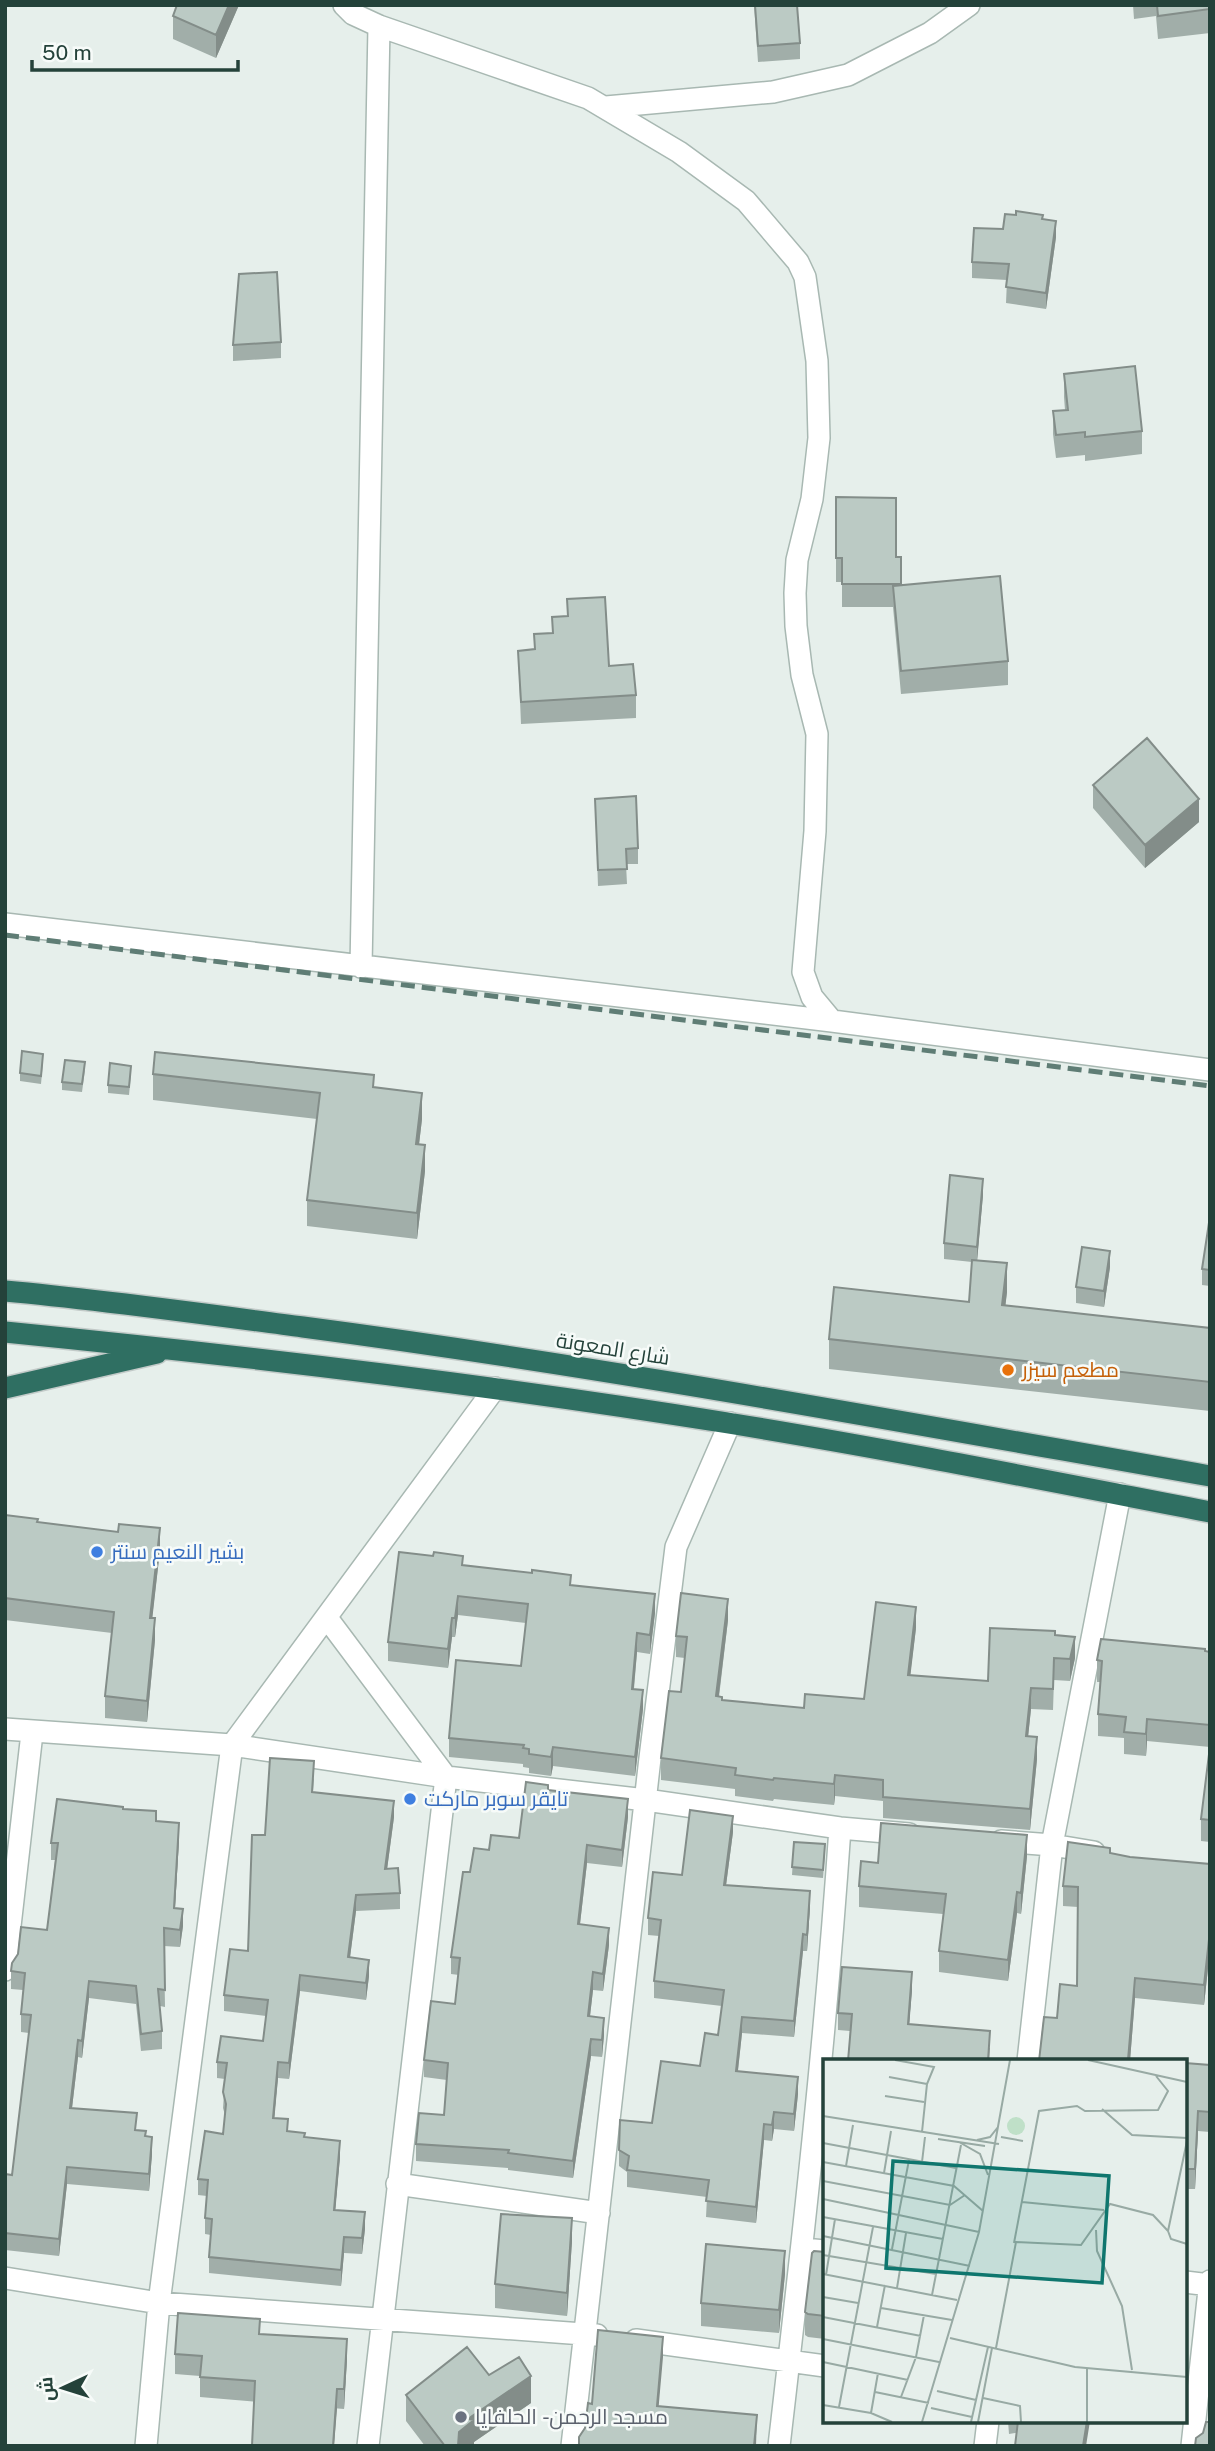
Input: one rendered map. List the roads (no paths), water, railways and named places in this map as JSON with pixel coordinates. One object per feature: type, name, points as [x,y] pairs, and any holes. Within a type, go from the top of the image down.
[{"type":"highway","name":"شارع المعونة","points":[[5,1291],[93,1299],[426,1343],[773,1399],[1210,1476]]},
{"type":"highway","points":[[5,1332],[177,1349],[495,1388],[730,1423],[1210,1511]]},
{"type":"highway","points":[[5,1388],[177,1349]]},
{"type":"street","points":[[344,5],[353,14],[379,26],[588,98],[606,107],[679,152],[746,201],[798,262],[804,277],[817,361],[819,438],[812,499],[797,560],[795,593],[802,675],[817,734],[815,831],[803,972],[812,997],[832,1021]]},
{"type":"street","points":[[606,107],[773,92],[848,75],[930,33],[969,5]]},
{"type":"street","points":[[361,967],[379,26]]},
{"type":"street","points":[[5,924],[832,1021],[1210,1070]]},
{"type":"street","points":[[146,2446],[159,2303],[232,1745],[495,1388]]},
{"type":"street","points":[[572,2446],[676,1547],[730,1423]]},
{"type":"street","points":[[1028,2059],[1052,1845],[1119,1494]]},
{"type":"street","points":[[327,1618],[446,1777],[368,2446]]},
{"type":"street","points":[[5,1729],[232,1745],[446,1777],[646,1800],[840,1828],[933,1836]]},
{"type":"street","points":[[5,1970],[32,1732]]},
{"type":"street","points":[[779,2446],[803,2249],[829,1990],[840,1828]]},
{"type":"street","points":[[985,1840],[1052,1845],[1118,1856]]},
{"type":"street","points":[[397,2184],[599,2213]]},
{"type":"street","points":[[803,2249],[823,2251]]},
{"type":"street","points":[[5,2278],[159,2303],[586,2333],[823,2367]]},
{"type":"street","points":[[1187,2282],[1210,2283],[1192,2446]]},
{"type":"street","points":[[985,2446],[988,2423]]},
{"type":"railway","points":[[5,935],[1210,1086]]},
{"type":"place","name":"مطعم سيزر","points":[[1008,1370]]},
{"type":"place","name":"بشير النعيم سنتر","points":[[97,1552]]},
{"type":"place","name":"تايقر سوبر ماركت","points":[[410,1799]]},
{"type":"place","name":"مسجد الرحمن - الحلفايا","points":[[461,2417]]}]
